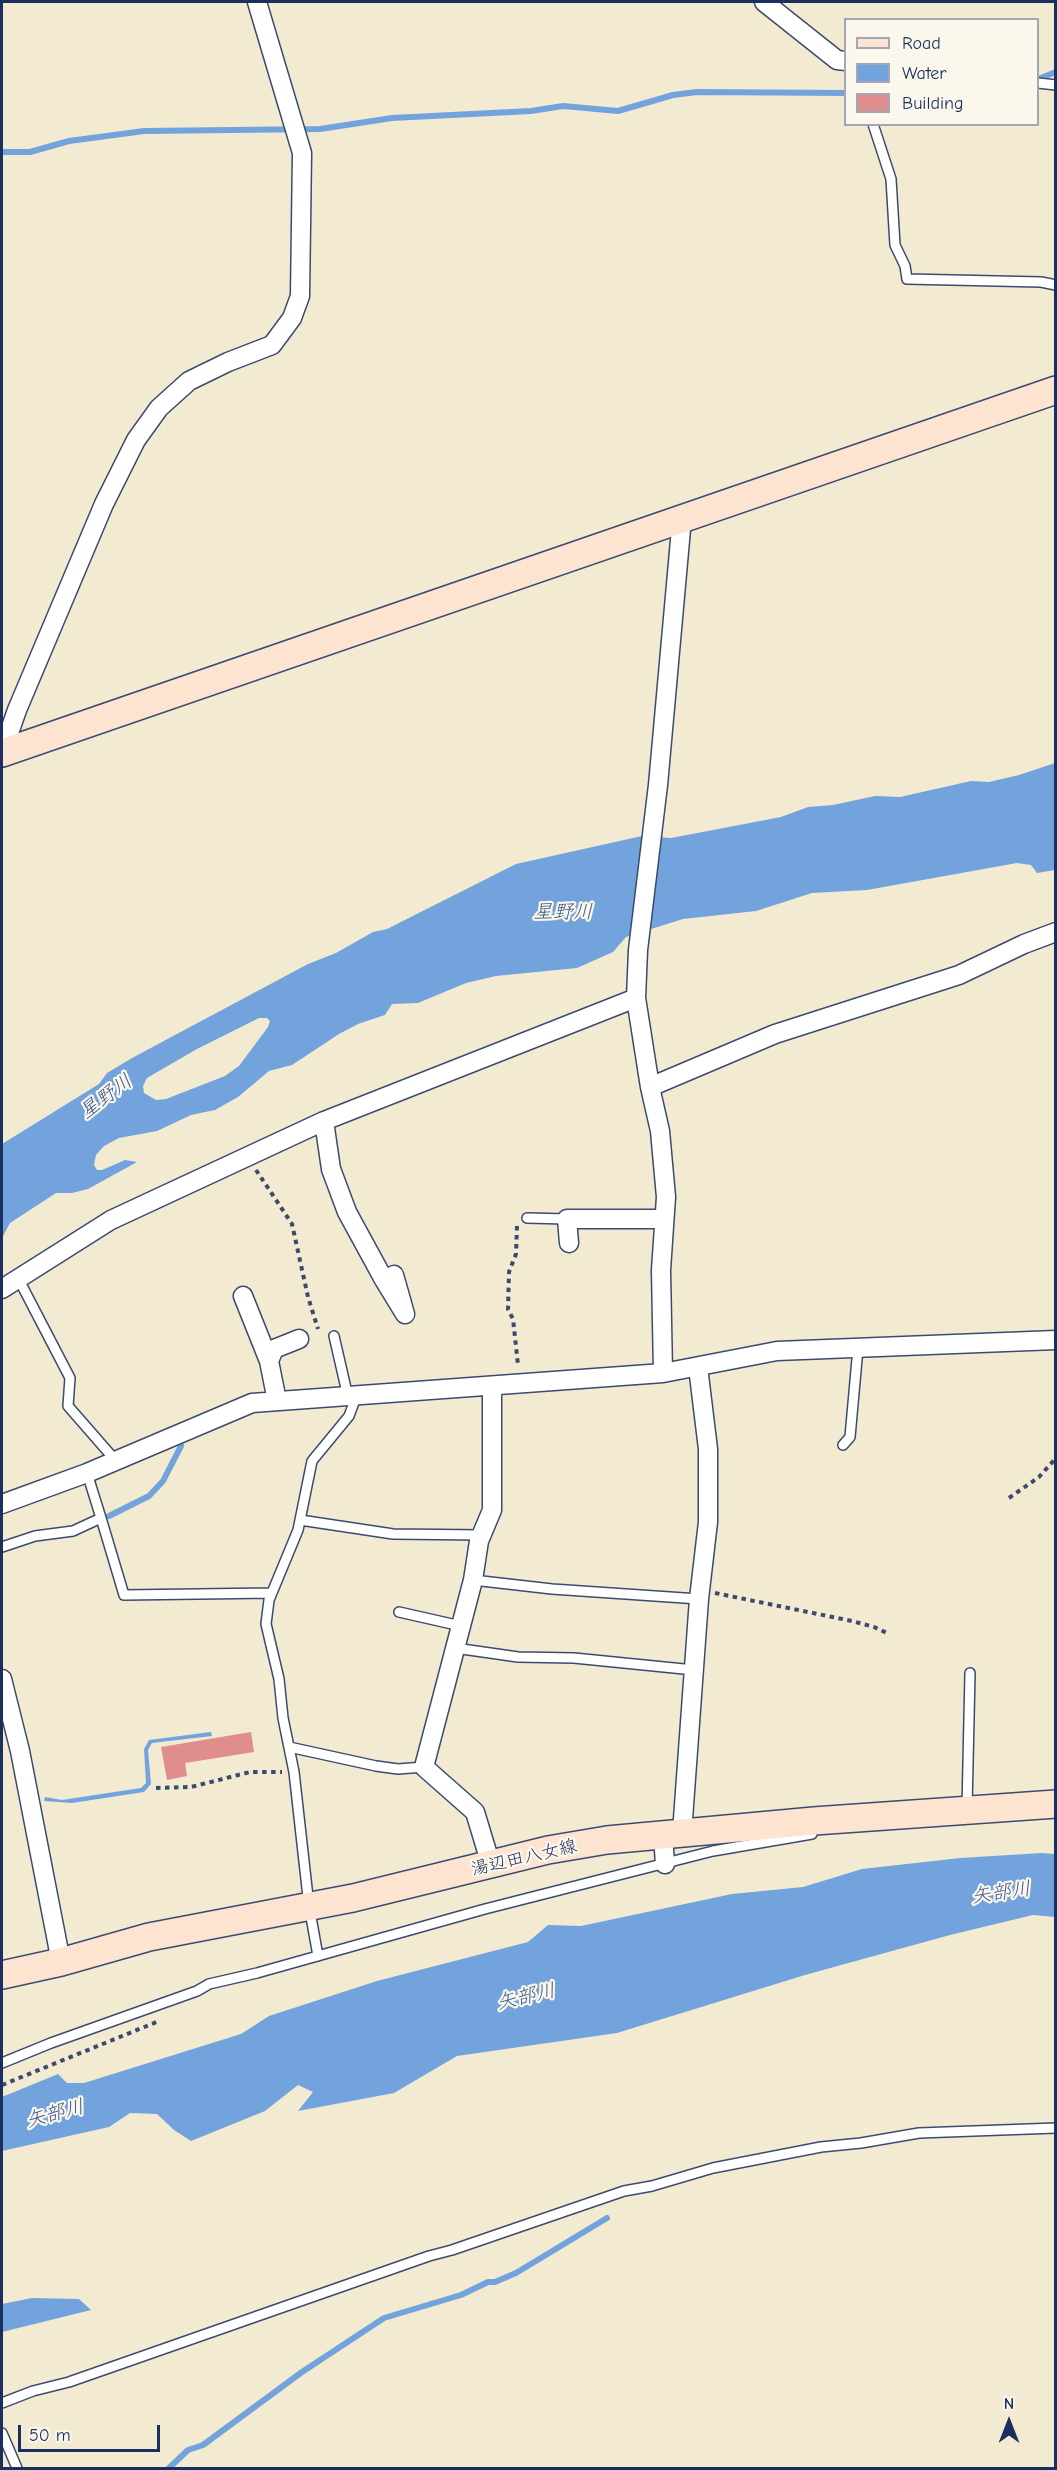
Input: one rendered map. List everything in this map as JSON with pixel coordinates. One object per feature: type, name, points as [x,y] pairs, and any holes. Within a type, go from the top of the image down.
[{"type":"street","points":[[2,753],[17,710],[104,504],[136,440],[159,408],[189,381],[272,345],[292,318],[300,296],[302,153],[257,2]]},
{"type":"street","points":[[764,2],[837,60],[844,61]]},
{"type":"street","points":[[2,753],[1056,390]]},
{"type":"street","points":[[663,1373],[661,1270],[666,1197],[660,1131],[650,1087],[636,998],[638,950],[658,785],[682,518]]},
{"type":"street","points":[[650,1087],[774,1034],[959,975],[1024,944],[1056,932]]},
{"type":"street","points":[[2,1289],[111,1220],[324,1121],[636,998]]},
{"type":"street","points":[[324,1121],[332,1169],[347,1212],[382,1278],[405,1314],[394,1275]]},
{"type":"street","points":[[568,1243],[567,1219],[664,1219]]},
{"type":"street","points":[[243,1296],[269,1361],[278,1401]]},
{"type":"street","points":[[269,1361],[274,1349],[299,1339]]},
{"type":"street","points":[[2,1504],[87,1473],[252,1403],[663,1373],[777,1351],[1056,1340]]},
{"type":"street","points":[[665,1864],[672,1834],[694,1670],[708,1522],[708,1449],[698,1367]]},
{"type":"street","points":[[491,1865],[475,1812],[424,1767],[473,1580],[482,1535],[492,1510],[492,1387]]},
{"type":"street","points":[[2,1679],[20,1751],[61,1962]]},
{"type":"street","name":"湯辺田八女線","points":[[2,1975],[61,1962],[150,1937],[309,1906],[558,1849],[672,1834],[1056,1804]]},
{"type":"lane","points":[[1039,83],[1056,85]]},
{"type":"lane","points":[[874,126],[891,179],[894,245],[905,267],[907,279],[1041,282],[1056,285]]},
{"type":"lane","points":[[527,1218],[567,1219]]},
{"type":"lane","points":[[18,1278],[70,1378],[68,1406],[116,1461]]},
{"type":"lane","points":[[318,1956],[309,1906],[294,1772],[283,1718],[279,1679],[266,1624],[272,1593],[300,1520],[312,1461],[348,1416],[352,1397],[334,1336]]},
{"type":"lane","points":[[843,1445],[850,1437],[858,1347]]},
{"type":"lane","points":[[87,1473],[124,1595],[272,1593]]},
{"type":"lane","points":[[2,1547],[34,1536],[73,1531],[101,1518]]},
{"type":"lane","points":[[300,1520],[393,1534],[482,1535]]},
{"type":"lane","points":[[473,1580],[552,1589],[700,1594]]},
{"type":"lane","points":[[399,1612],[461,1626]]},
{"type":"lane","points":[[455,1648],[518,1657],[574,1658],[694,1670]]},
{"type":"lane","points":[[967,1810],[970,1673]]},
{"type":"lane","points":[[289,1747],[376,1766],[424,1767]]},
{"type":"lane","points":[[2,2063],[72,2035],[197,1991],[209,1984],[485,1909],[713,1851],[814,1833],[883,1816]]},
{"type":"lane","points":[[2,2403],[624,2191],[652,2186],[712,2168],[821,2147],[919,2133],[1056,2128]]},
{"type":"lane","points":[[2,2433],[17,2469]]},
{"type":"path","points":[[247,1157],[292,1224],[308,1297],[318,1329]]},
{"type":"path","points":[[520,1384],[513,1319],[508,1309],[509,1272],[516,1254],[517,1226],[527,1218]]},
{"type":"path","points":[[1009,1498],[1039,1477],[1056,1458]]},
{"type":"path","points":[[700,1594],[852,1621],[886,1633]]},
{"type":"path","points":[[156,1788],[191,1787],[250,1772],[294,1772]]},
{"type":"path","points":[[2,2085],[168,2017]]},
{"type":"water","name":"星野川","points":[[1055,763],[1055,870],[1037,873],[1031,865],[1017,863],[867,890],[812,893],[756,911],[683,919],[626,937],[613,952],[577,968],[496,976],[466,983],[418,1003],[392,1004],[385,1015],[358,1024],[339,1034],[292,1065],[269,1071],[238,1097],[215,1110],[191,1115],[157,1131],[119,1138],[104,1146],[96,1155],[94,1165],[97,1170],[125,1160],[137,1162],[88,1189],[72,1193],[56,1193],[10,1223],[2,1238],[2,1144],[99,1084],[107,1073],[132,1058],[308,964],[336,953],[373,932],[387,929],[516,864],[642,836],[671,838],[781,817],[808,807],[833,805],[875,796],[900,797],[971,781],[989,782]],"holes":[[[259,1018],[267,1018],[270,1021],[268,1027],[239,1066],[225,1076],[166,1099],[156,1100],[144,1093],[143,1086],[147,1078],[197,1049]]]},
{"type":"water","points":[[211,1732],[212,1736],[152,1743],[148,1750],[151,1784],[144,1792],[72,1803],[44,1801],[45,1797],[62,1800],[141,1788],[146,1783],[144,1749],[149,1740]]},
{"type":"water","name":"矢部川","points":[[1055,1854],[1055,1917],[1033,1915],[950,1935],[805,1975],[617,2033],[457,2056],[394,2093],[298,2111],[313,2092],[298,2085],[265,2111],[191,2141],[174,2130],[157,2114],[130,2113],[109,2127],[2,2151],[2,2097],[58,2074],[67,2083],[84,2083],[241,2034],[269,2016],[377,1981],[528,1942],[548,1925],[581,1926],[732,1894],[803,1887],[862,1869],[960,1858]]},
{"type":"water","points":[[32,2298],[79,2299],[91,2310],[2,2332],[2,2304]]},
{"type":"building","points":[[251,1732],[254,1752],[185,1763],[187,1776],[167,1780],[161,1747]]},
{"type":"waterway","points":[[1039,79],[1056,72]]},
{"type":"waterway","points":[[2,152],[30,152],[69,141],[144,131],[320,129],[392,118],[531,111],[563,106],[618,111],[673,95],[697,92],[844,93]]},
{"type":"waterway","points":[[109,1516],[149,1496],[163,1481],[181,1446]]},
{"type":"waterway","points":[[169,2468],[188,2450],[203,2445],[302,2372],[384,2318],[461,2295],[488,2282],[495,2282],[516,2273],[607,2218]]}]
